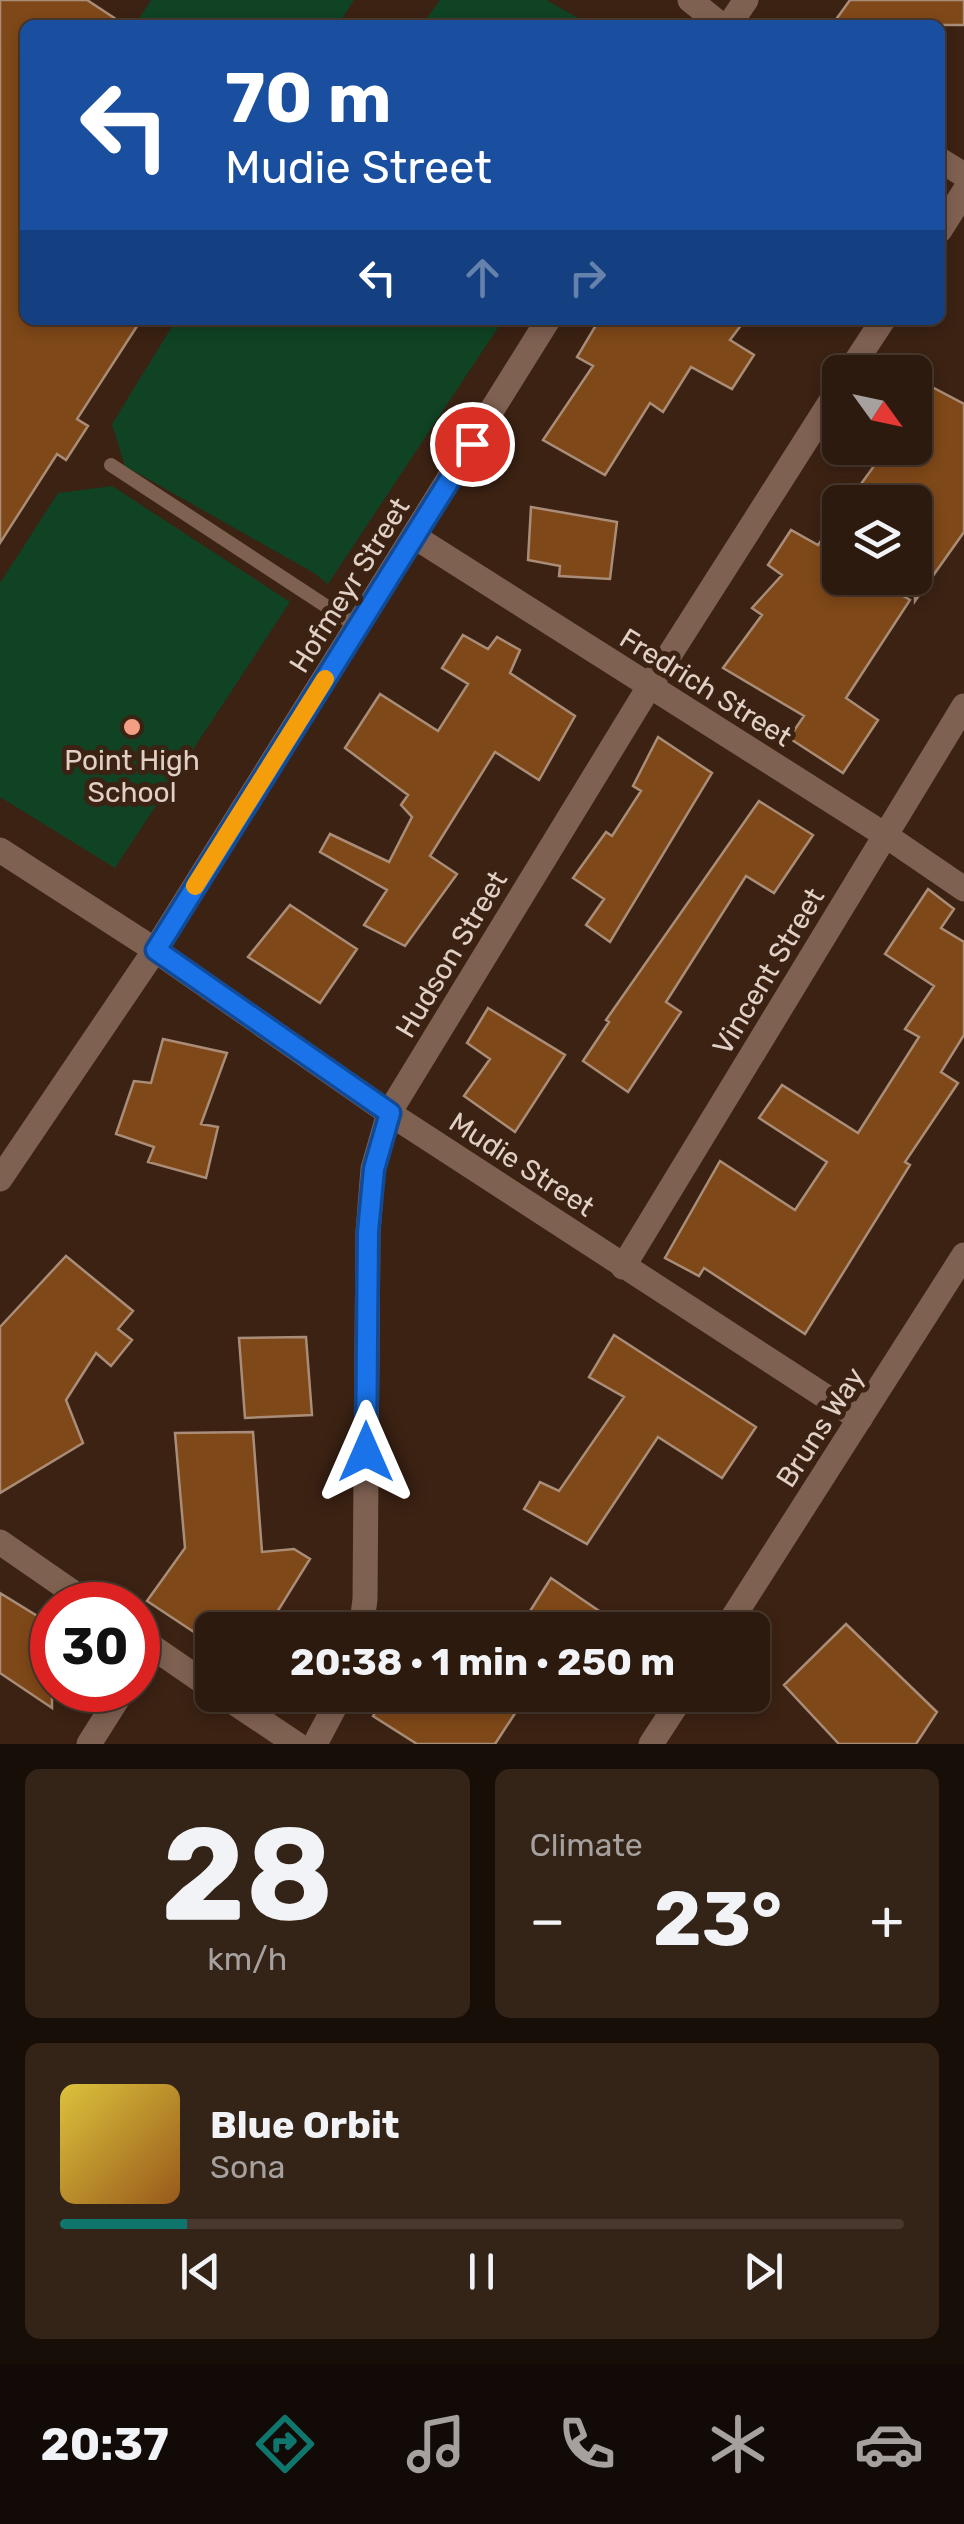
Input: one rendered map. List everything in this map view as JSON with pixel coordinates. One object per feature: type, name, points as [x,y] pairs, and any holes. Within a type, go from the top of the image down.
[{"type":"street","points":[[690,0],[718,20]]},
{"type":"street","points":[[729,20],[746,0]]},
{"type":"street","points":[[945,222],[964,192]]},
{"type":"street","name":"Hofmeyr Street","points":[[0,1180],[156,950],[545,325]]},
{"type":"street","points":[[860,355],[879,325]]},
{"type":"street","name":"Hudson Street","points":[[364,1612],[368,1232],[374,1169],[390,1113],[649,686],[822,415]]},
{"type":"street","name":"Fredrich Street","points":[[415,537],[964,889]]},
{"type":"street","name":"Vincent Street","points":[[624,1267],[964,706]]},
{"type":"street","name":"Mudie Street","points":[[0,850],[156,950],[390,1113],[860,1419]]},
{"type":"street","name":"Bruns Way","points":[[737,1612],[964,1254]]},
{"type":"street","points":[[0,1542],[58,1582]]},
{"type":"street","points":[[160,1660],[195,1679]]},
{"type":"street","points":[[89,1744],[110,1712]]},
{"type":"street","points":[[248,1712],[296,1744]]},
{"type":"street","points":[[315,1744],[332,1712]]},
{"type":"street","points":[[651,1744],[672,1712]]},
{"type":"lane","points":[[111,464],[358,627]]},
{"type":"green space","points":[[151,0],[354,0],[341,20],[138,20]]},
{"type":"green space","points":[[440,0],[546,0],[582,20],[426,20]]},
{"type":"green space","points":[[173,325],[500,325],[328,584],[125,466],[112,424]]},
{"type":"green space","points":[[112,486],[290,602],[115,868],[0,797],[0,583],[58,493]]},
{"type":"building","points":[[0,0],[87,0],[117,20],[20,20],[20,325],[138,325],[77,419],[88,426],[66,460],[57,454],[0,543]]},
{"type":"building","points":[[850,0],[964,0],[964,25],[945,25],[945,20],[836,20]]},
{"type":"building","points":[[596,325],[741,325],[730,340],[754,355],[732,389],[691,367],[663,412],[650,403],[605,475],[543,440],[593,366],[577,357]]},
{"type":"building","points":[[932,387],[964,404],[964,532],[932,577],[932,485],[860,485],[875,465],[932,465]]},
{"type":"building","points":[[531,507],[617,522],[610,579],[559,576],[560,566],[528,560]]},
{"type":"building","points":[[791,530],[818,545],[822,539],[822,595],[901,595],[910,600],[846,698],[878,720],[843,773],[789,738],[804,716],[723,668],[762,615],[752,608],[782,575],[768,565]]},
{"type":"building","points":[[463,635],[488,649],[497,637],[520,650],[510,673],[575,716],[539,780],[495,752],[430,856],[457,874],[405,946],[364,925],[387,890],[320,852],[330,834],[389,862],[412,817],[401,805],[408,795],[345,748],[380,694],[438,731],[468,684],[442,668]]},
{"type":"building","points":[[658,737],[712,773],[610,942],[586,925],[604,899],[573,878],[606,832],[612,836],[641,791],[633,786]]},
{"type":"building","points":[[759,801],[813,835],[774,893],[746,876],[666,1002],[681,1012],[628,1092],[583,1061],[609,1022],[606,1020]]},
{"type":"building","points":[[928,889],[954,909],[941,928],[964,942],[964,1035],[941,1072],[958,1083],[905,1162],[910,1165],[805,1334],[704,1268],[699,1276],[665,1258],[720,1161],[795,1210],[827,1162],[759,1118],[782,1085],[858,1133],[919,1037],[905,1029],[934,986],[885,954]]},
{"type":"building","points":[[290,905],[357,949],[320,1003],[248,957]]},
{"type":"building","points":[[488,1008],[565,1055],[515,1132],[464,1096],[490,1059],[467,1043]]},
{"type":"building","points":[[163,1039],[227,1053],[201,1124],[218,1127],[206,1178],[148,1162],[154,1147],[116,1134],[134,1081],[151,1083]]},
{"type":"building","points":[[66,1256],[133,1311],[118,1329],[132,1340],[111,1366],[96,1353],[66,1400],[83,1443],[0,1493],[0,1327]]},
{"type":"building","points":[[614,1335],[756,1427],[722,1478],[658,1437],[587,1544],[524,1509],[540,1482],[559,1491],[624,1397],[589,1377]]},
{"type":"building","points":[[306,1337],[312,1415],[245,1418],[239,1338]]},
{"type":"building","points":[[253,1432],[262,1552],[294,1549],[310,1559],[277,1612],[195,1612],[195,1633],[160,1610],[160,1583],[185,1548],[175,1433]]},
{"type":"building","points":[[551,1578],[601,1612],[529,1612]]},
{"type":"building","points":[[0,1593],[30,1611],[30,1693],[0,1673]]},
{"type":"building","points":[[846,1624],[937,1712],[916,1744],[839,1744],[784,1685]]},
{"type":"building","points":[[375,1712],[516,1712],[495,1744],[417,1744],[373,1716]]},
{"type":"slow traffic","points":[[195,886],[325,679]]},
{"type":"place","name":"Point High School","points":[[132,727]]},
{"type":"route","points":[[366,1452],[368,1232],[374,1169],[390,1113],[156,950],[472,444]]}]
